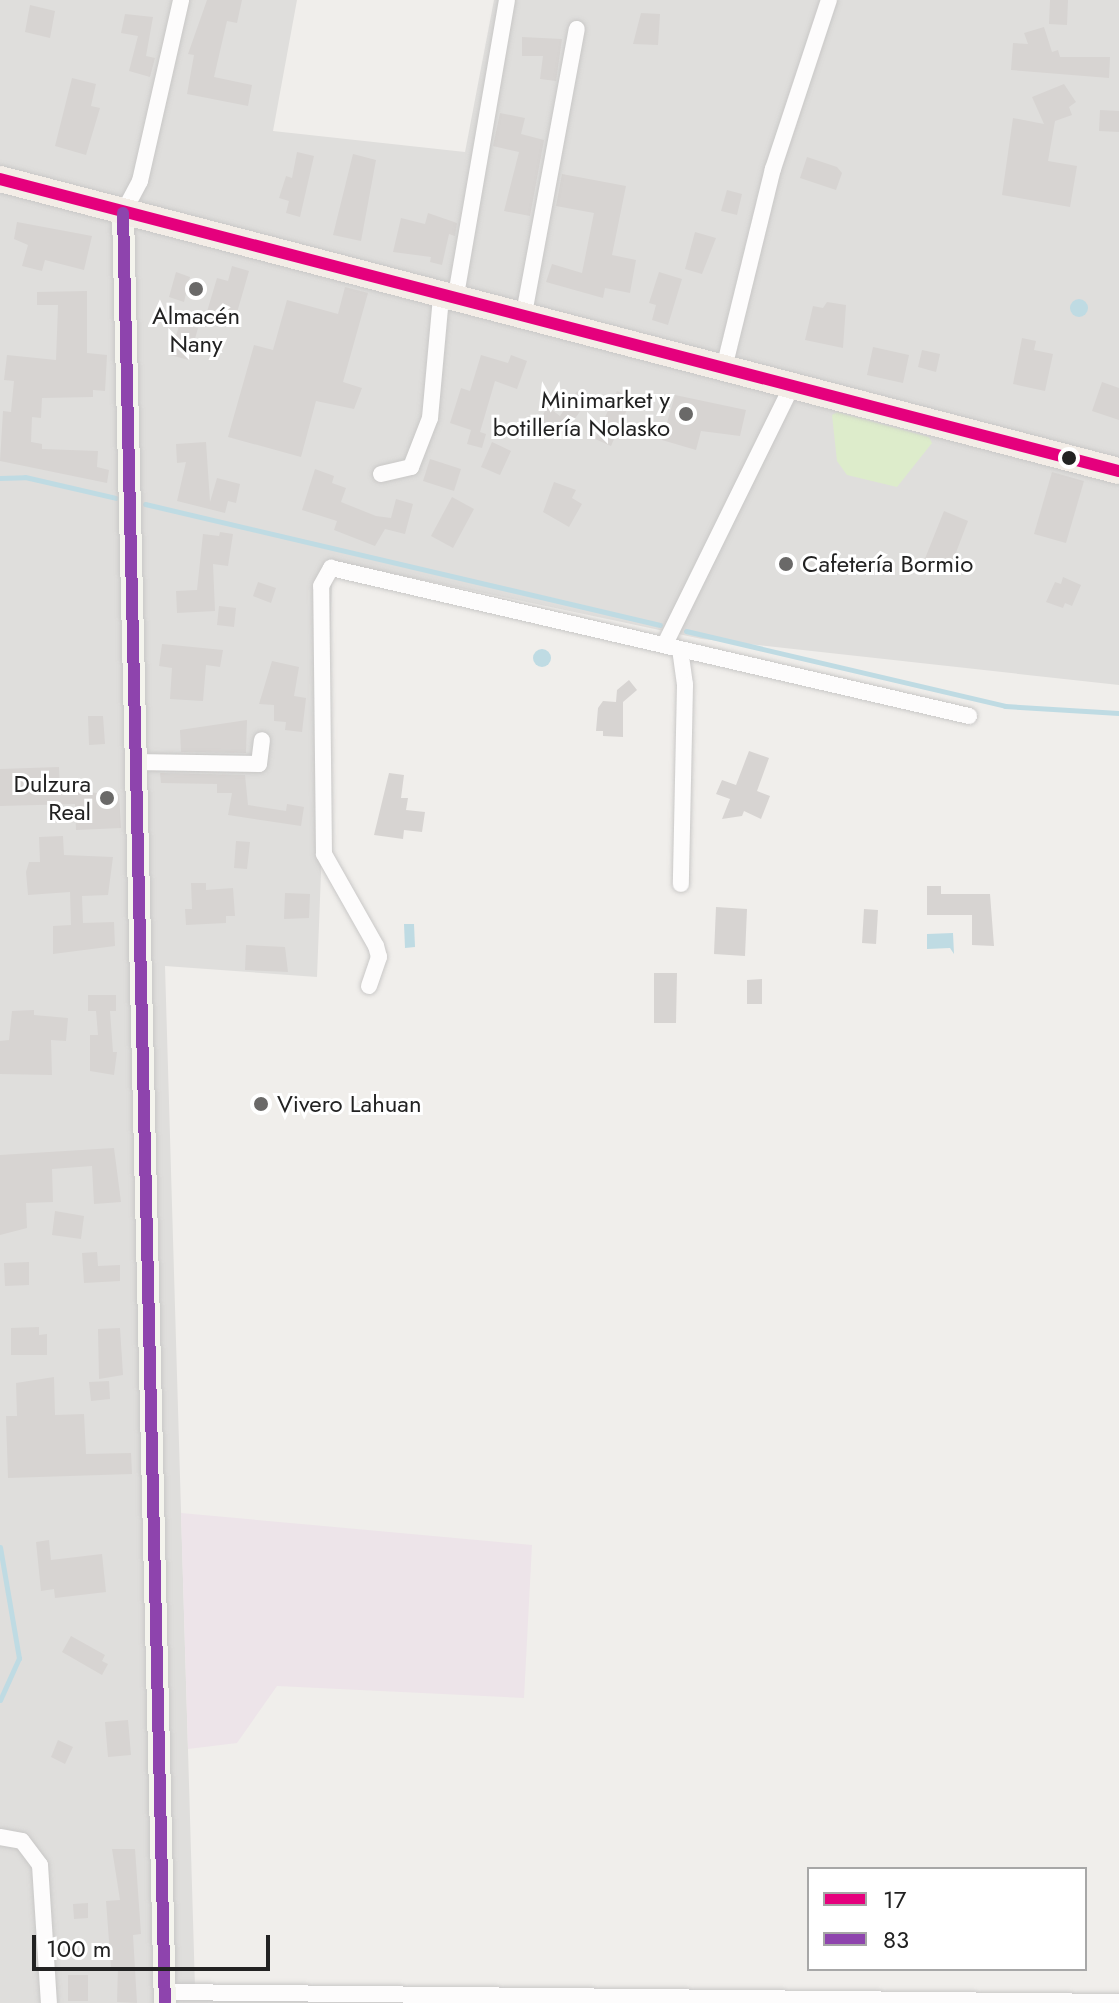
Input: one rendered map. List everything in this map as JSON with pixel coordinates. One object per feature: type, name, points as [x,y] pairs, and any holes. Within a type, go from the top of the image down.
[{"type":"main road","points":[[0,179],[523,319],[1119,471]]},
{"type":"main road","points":[[123,213],[164,1997]]},
{"type":"street","points":[[123,213],[140,181],[181,0]]},
{"type":"street","points":[[381,474],[411,467],[430,418],[448,299],[507,0]]},
{"type":"street","points":[[724,368],[773,169],[829,0]]},
{"type":"street","points":[[523,319],[577,29]]},
{"type":"street","points":[[681,884],[685,685],[672,646],[792,386]]},
{"type":"street","points":[[369,986],[379,957],[376,946],[324,854],[323,575],[339,566],[969,716]]},
{"type":"street","points":[[136,762],[259,764],[262,740]]},
{"type":"street","points":[[0,1837],[22,1841],[40,1865],[49,2003]]},
{"type":"street","points":[[164,1997],[1119,2002]]},
{"type":"shaded area","points":[[0,0],[297,0],[273,131],[465,152],[494,0],[1119,0],[1119,685],[702,639],[333,561],[317,977],[165,966],[195,1988],[864,2003],[0,2003]]},
{"type":"shaded area","points":[[181,1513],[532,1545],[524,1698],[277,1686],[237,1743],[188,1749]]},
{"type":"green space","points":[[837,412],[929,437],[932,443],[897,487],[847,475],[837,461],[832,415]]},
{"type":"water","points":[[1075,299],[1083,299],[1088,308],[1086,315],[1075,317],[1070,312],[1070,304]]},
{"type":"water","points":[[542,649],[551,658],[542,667],[533,658]]},
{"type":"water","points":[[404,924],[414,924],[415,947],[405,948]]},
{"type":"water","points":[[953,933],[954,954],[950,948],[927,949],[927,934]]},
{"type":"building","points":[[207,0],[242,0],[237,23],[227,21],[214,77],[252,85],[248,106],[187,94],[194,55],[188,54]]},
{"type":"building","points":[[1050,0],[1068,0],[1067,25],[1049,24]]},
{"type":"building","points":[[30,5],[55,11],[50,38],[25,32]]},
{"type":"building","points":[[641,13],[660,14],[658,45],[633,44]]},
{"type":"building","points":[[125,14],[153,17],[146,56],[155,58],[150,77],[129,71],[138,36],[121,33]]},
{"type":"building","points":[[1044,27],[1052,52],[1058,50],[1060,57],[1110,57],[1109,78],[1011,70],[1013,43],[1028,44],[1024,33]]},
{"type":"building","points":[[522,37],[562,39],[556,81],[540,79],[543,56],[522,56]]},
{"type":"building","points":[[72,78],[96,84],[91,106],[100,108],[86,155],[55,146]]},
{"type":"building","points":[[1064,84],[1076,102],[1069,107],[1072,115],[1055,121],[1048,161],[1077,166],[1070,207],[1002,195],[1013,118],[1044,124],[1032,97]]},
{"type":"building","points":[[1100,110],[1119,111],[1119,132],[1099,131]]},
{"type":"building","points":[[500,113],[525,118],[521,134],[544,140],[530,216],[504,211],[519,152],[493,146]]},
{"type":"building","points":[[297,152],[314,156],[300,217],[286,213],[289,201],[279,198],[286,176],[292,178]]},
{"type":"building","points":[[353,154],[376,160],[361,241],[333,235]]},
{"type":"building","points":[[807,157],[837,167],[842,173],[836,190],[800,178]]},
{"type":"building","points":[[562,174],[626,186],[612,255],[636,260],[630,293],[605,288],[603,298],[546,282],[552,264],[582,273],[594,213],[556,206]]},
{"type":"building","points":[[727,190],[742,194],[737,215],[721,211]]},
{"type":"building","points":[[428,213],[457,223],[455,236],[449,234],[442,265],[430,262],[431,257],[393,252],[401,218],[425,224]]},
{"type":"building","points":[[17,222],[92,236],[84,270],[45,260],[42,271],[22,266],[28,245],[14,239]]},
{"type":"building","points":[[695,232],[716,238],[702,274],[685,269]]},
{"type":"building","points":[[232,266],[249,271],[234,323],[206,315],[217,278],[228,281]]},
{"type":"building","points":[[176,272],[190,277],[184,302],[169,297]]},
{"type":"building","points":[[659,272],[682,279],[668,325],[652,320],[656,305],[649,303]]},
{"type":"building","points":[[345,287],[368,293],[343,382],[362,388],[354,409],[316,401],[301,457],[228,437],[254,345],[273,350],[287,300],[338,314]]},
{"type":"building","points":[[87,291],[87,353],[107,355],[105,391],[93,390],[93,397],[42,398],[41,418],[32,417],[31,442],[42,444],[42,449],[98,451],[97,467],[109,470],[107,483],[0,461],[3,411],[11,412],[14,381],[4,380],[7,355],[56,360],[58,305],[37,305],[37,292]]},
{"type":"building","points":[[827,302],[846,305],[843,348],[805,340],[813,306],[823,308]]},
{"type":"building","points":[[180,323],[198,328],[189,360],[170,355]]},
{"type":"building","points":[[1022,338],[1036,341],[1034,350],[1053,354],[1045,391],[1013,384]]},
{"type":"building","points":[[873,347],[909,355],[903,383],[867,375]]},
{"type":"building","points":[[922,350],[940,354],[936,372],[918,367]]},
{"type":"building","points":[[481,355],[508,363],[511,355],[527,361],[517,389],[495,381],[480,432],[486,434],[482,448],[467,444],[471,430],[450,423],[461,388],[470,391]]},
{"type":"building","points":[[1102,382],[1119,388],[1119,420],[1092,411]]},
{"type":"building","points":[[577,391],[588,400],[560,440],[537,423],[548,407],[560,416]]},
{"type":"building","points":[[617,391],[632,398],[611,446],[595,439]]},
{"type":"building","points":[[675,395],[746,410],[740,436],[701,431],[696,450],[662,440]]},
{"type":"building","points":[[206,442],[210,502],[217,478],[240,484],[236,503],[228,501],[225,513],[177,501],[186,462],[177,463],[176,444]]},
{"type":"building","points":[[492,442],[511,451],[500,475],[481,467]]},
{"type":"building","points":[[430,459],[461,469],[454,491],[423,481]]},
{"type":"building","points":[[315,469],[334,476],[332,483],[346,488],[341,502],[376,516],[391,518],[396,499],[413,504],[405,534],[385,529],[375,546],[334,530],[337,521],[302,510]]},
{"type":"building","points":[[1052,472],[1084,481],[1066,543],[1034,534]]},
{"type":"building","points":[[554,482],[576,490],[572,498],[582,504],[569,527],[543,512]]},
{"type":"building","points":[[452,497],[474,509],[453,548],[431,536]]},
{"type":"building","points":[[944,511],[968,521],[949,571],[924,561]]},
{"type":"building","points":[[220,532],[233,534],[228,566],[213,564],[215,611],[177,613],[176,591],[197,590],[203,534],[219,536]]},
{"type":"building","points":[[1063,577],[1081,585],[1072,606],[1065,603],[1063,608],[1046,602],[1055,582],[1061,584]]},
{"type":"building","points":[[258,582],[276,588],[271,603],[253,596]]},
{"type":"building","points":[[219,606],[236,608],[234,627],[217,625]]},
{"type":"building","points":[[162,644],[223,650],[220,667],[206,665],[203,701],[170,699],[172,668],[159,666]]},
{"type":"building","points":[[272,661],[299,667],[294,696],[306,698],[302,732],[285,730],[286,722],[274,721],[274,705],[259,704]]},
{"type":"building","points":[[629,680],[637,690],[623,702],[623,737],[603,736],[603,731],[596,731],[598,708],[603,701],[616,702],[617,690]]},
{"type":"building","points":[[88,716],[103,716],[105,744],[89,745]]},
{"type":"building","points":[[247,720],[246,753],[181,752],[180,730]]},
{"type":"building","points":[[749,751],[769,758],[757,791],[770,796],[761,819],[744,811],[742,816],[722,819],[730,799],[716,794],[722,780],[736,785]]},
{"type":"building","points":[[59,767],[60,791],[119,794],[121,828],[76,830],[75,804],[0,806],[0,769]]},
{"type":"building","points":[[160,773],[245,775],[248,805],[286,811],[287,804],[304,807],[301,826],[228,815],[232,793],[217,793],[217,784],[161,783]]},
{"type":"building","points":[[389,773],[404,775],[401,798],[408,798],[406,810],[425,812],[422,832],[404,830],[403,839],[374,835]]},
{"type":"building","points":[[63,836],[64,855],[113,857],[108,895],[82,896],[83,923],[114,922],[115,946],[53,954],[53,926],[71,925],[70,892],[28,895],[26,872],[29,862],[40,862],[39,837]]},
{"type":"building","points":[[236,841],[250,842],[247,869],[234,868]]},
{"type":"building","points":[[191,883],[206,883],[206,890],[233,888],[235,916],[226,916],[226,923],[186,925],[185,909],[192,909]]},
{"type":"building","points":[[927,886],[941,886],[941,894],[990,894],[994,946],[972,945],[972,915],[927,915]]},
{"type":"building","points":[[285,893],[310,894],[309,918],[284,919]]},
{"type":"building","points":[[716,907],[747,909],[745,956],[714,954]]},
{"type":"building","points":[[864,909],[878,910],[876,944],[862,943]]},
{"type":"building","points":[[246,945],[285,947],[288,972],[245,970]]},
{"type":"building","points":[[654,973],[677,973],[676,1023],[654,1023]]},
{"type":"building","points":[[762,979],[762,1004],[747,1004],[747,980]]},
{"type":"building","points":[[88,995],[116,995],[116,1011],[110,1011],[113,1052],[117,1052],[114,1075],[90,1071],[90,1035],[98,1035],[96,1011],[88,1011]]},
{"type":"building","points":[[34,1010],[34,1015],[68,1018],[66,1041],[51,1040],[52,1075],[0,1074],[0,1041],[9,1040],[12,1011]]},
{"type":"building","points":[[114,1148],[121,1202],[94,1204],[92,1166],[52,1169],[53,1202],[26,1203],[27,1228],[0,1235],[0,1155]]},
{"type":"building","points":[[55,1211],[84,1216],[81,1239],[52,1235]]},
{"type":"building","points":[[97,1252],[98,1266],[120,1265],[120,1281],[84,1283],[82,1253]]},
{"type":"building","points":[[29,1262],[29,1285],[5,1286],[4,1263]]},
{"type":"building","points":[[39,1327],[39,1335],[47,1334],[47,1355],[11,1355],[11,1328]]},
{"type":"building","points":[[120,1328],[123,1375],[99,1379],[98,1329]]},
{"type":"building","points":[[54,1377],[55,1415],[84,1414],[86,1454],[131,1453],[132,1474],[8,1478],[6,1416],[17,1416],[16,1383]]},
{"type":"building","points":[[109,1381],[110,1399],[91,1401],[89,1382]]},
{"type":"building","points":[[49,1540],[51,1560],[102,1554],[106,1592],[55,1598],[54,1589],[41,1591],[36,1542]]},
{"type":"building","points":[[71,1636],[105,1655],[102,1661],[108,1664],[102,1675],[62,1652]]},
{"type":"building","points":[[128,1720],[131,1755],[108,1757],[105,1722]]},
{"type":"building","points":[[58,1740],[73,1747],[65,1764],[51,1757]]},
{"type":"building","points":[[112,1849],[135,1849],[141,1934],[133,1935],[137,2003],[117,2002],[118,1967],[111,1968],[106,1901],[120,1900]]},
{"type":"building","points":[[88,1903],[88,1918],[74,1919],[73,1904]]},
{"type":"building","points":[[68,1975],[88,1975],[88,2001],[68,2001]]},
{"type":"waterway","points":[[0,478],[25,477],[116,498]]},
{"type":"waterway","points":[[145,504],[660,625]]},
{"type":"waterway","points":[[686,631],[1005,706],[1119,713]]},
{"type":"waterway","points":[[0,1547],[19,1658],[0,1700]]},
{"type":"transit line","name":"17","points":[[0,179],[1119,471]]},
{"type":"transit line","name":"83","points":[[123,213],[165,2003]]},
{"type":"place","name":"Almacén Nany","points":[[196,289]]},
{"type":"place","name":"Minimarket y botillería Nolasko","points":[[686,414]]},
{"type":"place","name":"Cafetería Bormio","points":[[786,564]]},
{"type":"place","name":"Dulzura Real","points":[[107,798]]},
{"type":"place","name":"Vivero Lahuan","points":[[261,1104]]}]
